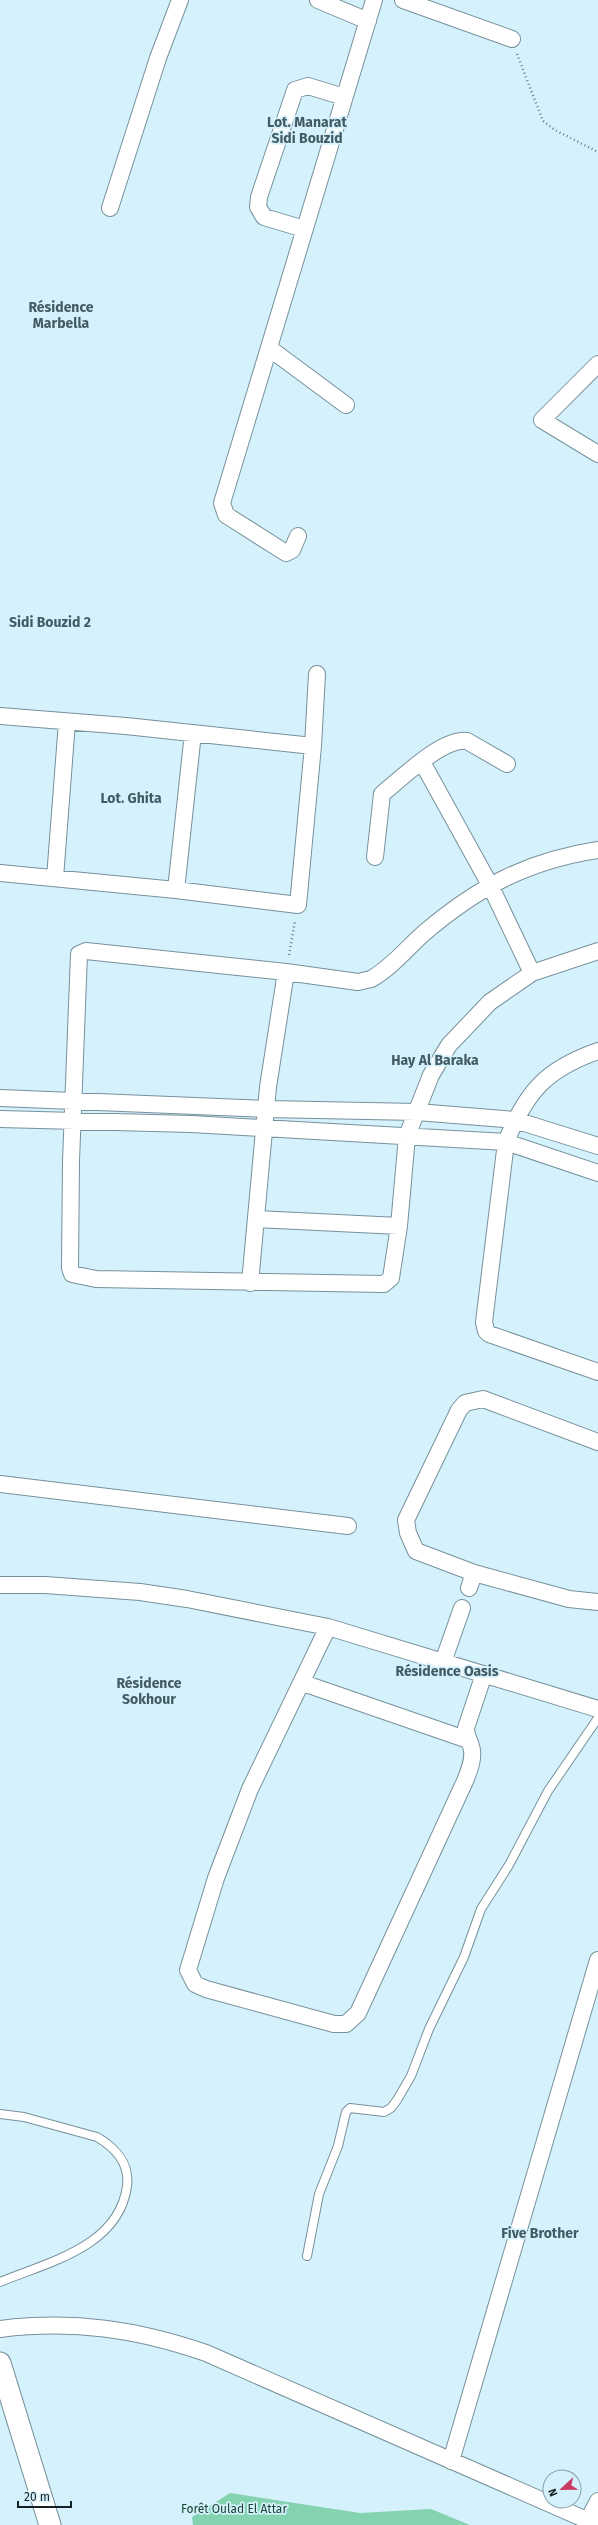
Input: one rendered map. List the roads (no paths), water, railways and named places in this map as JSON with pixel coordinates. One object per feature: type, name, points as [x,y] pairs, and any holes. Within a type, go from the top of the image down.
[{"type":"street","points":[[110,208],[158,58],[180,0]]},
{"type":"street","points":[[318,0],[368,21]]},
{"type":"street","points":[[298,536],[292,550],[286,552],[229,518],[222,507],[268,348],[374,0]]},
{"type":"street","points":[[403,0],[512,39]]},
{"type":"street","points":[[304,229],[264,217],[258,207],[259,197],[295,90],[308,86],[344,97]]},
{"type":"street","points":[[268,348],[346,405]]},
{"type":"street","points":[[598,364],[542,420],[598,454]]},
{"type":"street","points":[[0,873],[176,890],[298,905],[313,746],[317,674]]},
{"type":"street","points":[[0,716],[194,733],[313,746]]},
{"type":"street","points":[[55,878],[67,722]]},
{"type":"street","points":[[176,890],[194,733]]},
{"type":"street","points":[[375,857],[382,794],[422,762],[446,746],[460,740],[467,741],[508,764]]},
{"type":"street","points":[[422,762],[490,885],[532,973]]},
{"type":"street","points":[[598,850],[551,860],[512,873],[490,885],[442,918],[372,979],[358,982],[286,972],[86,951],[79,954],[73,1121],[70,1260],[72,1274],[96,1280],[250,1283],[387,1283],[390,1278],[399,1226],[408,1136],[431,1075],[449,1045],[490,1002],[532,973],[598,951]]},
{"type":"street","points":[[250,1283],[266,1109],[275,1035],[286,972]]},
{"type":"street","points":[[598,1051],[564,1065],[543,1079],[514,1120],[506,1142],[484,1322],[486,1331],[598,1372]]},
{"type":"street","points":[[0,1098],[266,1109],[417,1112],[514,1120],[598,1146]]},
{"type":"street","points":[[0,1119],[265,1127],[506,1142],[598,1173]]},
{"type":"street","points":[[256,1219],[399,1226]]},
{"type":"street","points":[[598,1442],[483,1399],[465,1403],[459,1410],[406,1520],[408,1533],[416,1551],[472,1580],[570,1599],[598,1602]]},
{"type":"street","points":[[0,1484],[348,1526]]},
{"type":"street","points":[[0,1585],[45,1585],[140,1592],[187,1599],[328,1627],[598,1710]]},
{"type":"street","points":[[443,1662],[462,1608]]},
{"type":"street","points":[[328,1627],[303,1683],[250,1789],[216,1878],[188,1970],[195,1984],[206,1989],[334,2024],[346,2024],[352,2019],[366,2001],[466,1781],[472,1756],[472,1747],[468,1740],[466,1728],[484,1674]]},
{"type":"street","points":[[303,1683],[468,1740]]},
{"type":"street","points":[[450,2461],[598,1960]]},
{"type":"street","points":[[0,2329],[40,2324],[117,2329],[164,2339],[206,2353],[593,2523],[598,2501]]},
{"type":"street","points":[[0,2363],[50,2525]]},
{"type":"lane","points":[[307,2256],[319,2194],[338,2146],[346,2112],[350,2108],[384,2112],[391,2108],[397,2100],[411,2076],[429,2029],[464,1957],[481,1909],[509,1865],[548,1791],[598,1718]]},
{"type":"lane","points":[[0,2114],[24,2117],[97,2137],[107,2143],[123,2160],[128,2181],[126,2196],[121,2209],[115,2218],[89,2244],[73,2253],[0,2282]]},
{"type":"district","name":"Lot. Manarat Sidi Bouzid","points":[[307,130]]},
{"type":"district","name":"Résidence Marbella","points":[[61,316]]},
{"type":"district","name":"Sidi Bouzid 2","points":[[50,622]]},
{"type":"district","name":"Lot. Ghita","points":[[131,798]]},
{"type":"district","name":"Hay Al Baraka","points":[[435,1060]]},
{"type":"district","name":"Résidence Oasis","points":[[447,1671]]},
{"type":"district","name":"Résidence Sokhour","points":[[149,1692]]},
{"type":"district","name":"Five Brother","points":[[540,2233]]},
{"type":"park label","name":"Forêt Oulad El Attar","points":[[234,2509]]}]
